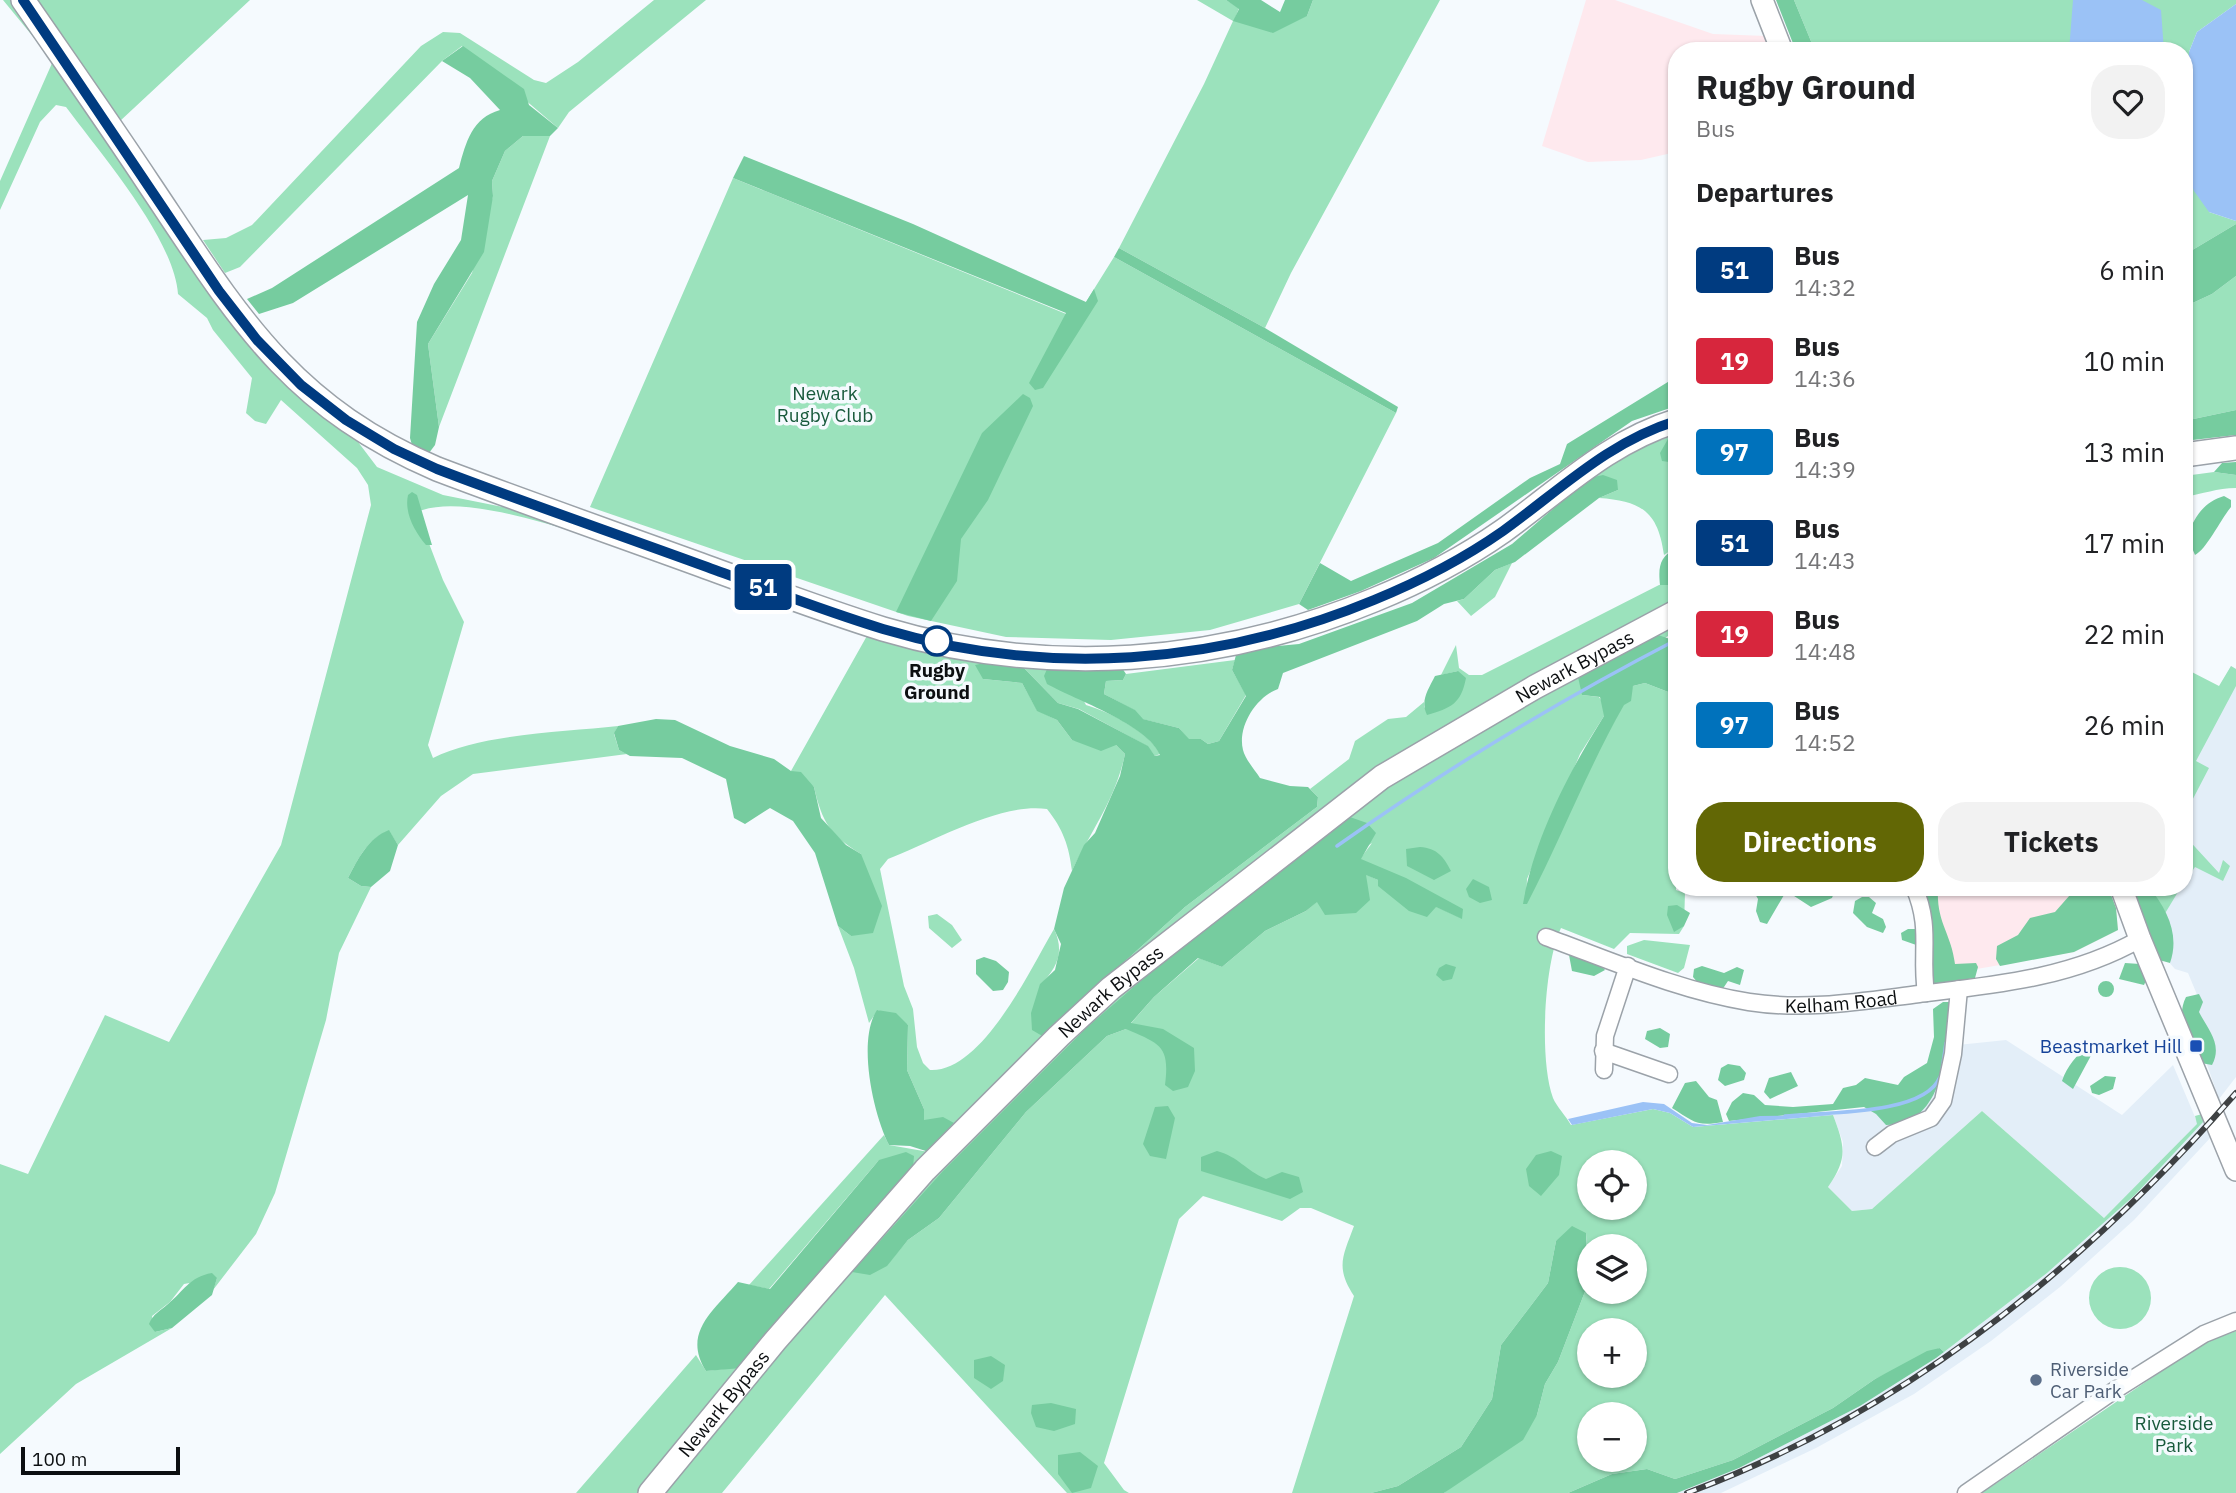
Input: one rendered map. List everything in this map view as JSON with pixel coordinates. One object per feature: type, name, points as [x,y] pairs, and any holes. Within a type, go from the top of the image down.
[{"type":"highway","points":[[23,0],[214,283],[257,340],[301,385],[346,420],[416,460],[528,503],[885,629],[946,644],[1054,658],[1145,658],[1213,649],[1274,636],[1374,600],[1460,558],[1501,532],[1603,454],[1630,439],[1668,424]]},
{"type":"highway","points":[[2193,454],[2236,448]]},
{"type":"highway","name":"Newark Bypass","points":[[650,1493],[784,1331],[925,1170],[1111,988],[1382,777],[1547,680],[1668,616]]},
{"type":"main road","points":[[1762,0],[1779,42]]},
{"type":"main road","points":[[2124,896],[2236,1170]]},
{"type":"street","points":[[1917,896],[1927,929],[1924,975],[1926,993]]},
{"type":"street","name":"Kelham Road","points":[[1546,937],[1717,996],[1770,1004],[1829,1005],[1959,989],[2062,972],[2110,956],[2140,939]]},
{"type":"street","points":[[1604,1070],[1603,1051],[1628,966]]},
{"type":"street","points":[[1875,1147],[1892,1134],[1931,1118],[1943,1101],[1953,1054],[1959,989]]},
{"type":"street","points":[[1603,1051],[1668,1074]]},
{"type":"street","points":[[1966,1493],[2123,1384],[2204,1334],[2236,1321]]},
{"type":"shaded area","points":[[1586,0],[1615,0],[1713,34],[1767,36],[1769,42],[1668,42],[1668,154],[1641,160],[1588,162],[1542,146]]},
{"type":"shaded area","points":[[2231,666],[2236,669],[2236,1077],[2219,1099],[2189,1013],[2198,997],[2188,973],[2175,969],[2166,959],[2141,896],[2193,896],[2193,735]]},
{"type":"shaded area","points":[[1925,896],[2111,896],[2116,908],[2118,930],[2074,952],[1937,976],[1934,926]]},
{"type":"shaded area","points":[[2006,1040],[2122,1115],[2173,1065],[2198,1124],[2104,1218],[1982,1111],[1872,1209],[1852,1211],[1828,1187],[1842,1166],[1843,1142],[1833,1115],[1880,1107],[1948,1046]]},
{"type":"shaded area","points":[[2205,1120],[2212,1136],[2134,1220],[2060,1287],[1991,1341],[1914,1394],[1816,1448],[1721,1493],[1677,1493],[1739,1468],[1860,1406],[1936,1358],[2047,1273],[2135,1195]]},
{"type":"green space","points":[[3,0],[250,0],[105,135],[283,377],[355,438],[377,467],[443,495],[503,507],[628,549],[552,525],[492,511],[438,507],[417,512],[443,580],[464,622],[428,745],[433,758],[452,750],[498,739],[618,726],[614,734],[619,750],[627,754],[473,774],[441,796],[398,845],[389,831],[369,844],[348,878],[361,886],[371,887],[339,953],[326,1020],[275,1193],[256,1234],[213,1290],[217,1278],[184,1284],[170,1302],[152,1316],[155,1332],[172,1328],[76,1384],[0,1454],[0,1164],[28,1174],[105,1015],[169,1042],[281,845],[371,505],[368,485],[357,468],[281,400],[266,424],[255,421],[246,413],[252,378],[213,330],[207,318],[178,294],[164,248],[150,222],[66,107],[56,105],[40,122],[0,210],[0,181],[53,61]]},
{"type":"green space","points":[[654,0],[706,0],[569,112],[558,128],[462,46],[442,61],[240,267],[225,273],[203,240],[226,238],[252,225],[421,46],[443,32],[460,33],[534,80],[546,83],[578,62]]},
{"type":"green space","points":[[1197,0],[1226,0],[1239,8],[1234,21],[1307,16],[1313,0],[1440,0],[1291,273],[1265,328],[1119,248],[1204,84],[1233,21]]},
{"type":"green space","points":[[1226,0],[1261,0],[1280,12],[1285,0],[1313,0],[1307,16],[1273,33],[1233,21],[1239,9]]},
{"type":"green space","points":[[1776,0],[1794,0],[1811,42],[1792,42]]},
{"type":"green space","points":[[1794,0],[2236,0],[2236,4],[2197,32],[2193,42],[1811,42]]},
{"type":"green space","points":[[463,46],[524,89],[529,105],[558,128],[550,136],[523,136],[505,151],[492,181],[493,196],[484,252],[428,344],[439,427],[435,445],[429,453],[412,445],[410,438],[417,322],[434,284],[461,240],[468,195],[293,303],[259,314],[247,299],[272,288],[459,168],[472,132],[483,119],[500,110],[470,78],[442,61]]},
{"type":"green space","points":[[2193,84],[2209,212],[2236,221],[2236,224],[2193,250]]},
{"type":"green space","points":[[523,136],[550,136],[439,427],[428,344],[472,273],[493,196],[492,181],[505,151]]},
{"type":"green space","points":[[744,156],[913,224],[1086,302],[1094,289],[1098,301],[1043,388],[1035,390],[1029,383],[1066,313],[733,178]]},
{"type":"green space","name":"Newark Rugby Club","points":[[733,178],[1076,318],[1114,257],[1396,413],[1299,604],[1210,630],[1111,640],[1006,637],[908,616],[590,507]]},
{"type":"green space","points":[[2236,224],[2236,276],[2212,294],[2193,303],[2193,250]]},
{"type":"green space","points":[[1119,248],[1265,328],[1398,407],[1396,413],[1114,257]]},
{"type":"green space","points":[[2236,276],[2236,410],[2193,419],[2193,303],[2212,294]]},
{"type":"green space","points":[[1668,382],[1668,409],[1632,421],[1434,558],[1361,591],[1308,610],[1299,604],[1320,563],[1351,581],[1438,543],[1530,478],[1560,464],[1567,444]]},
{"type":"green space","points":[[1023,394],[1030,398],[1033,406],[988,500],[961,539],[957,581],[931,621],[896,612],[982,433]]},
{"type":"green space","points":[[2236,410],[2236,435],[2193,440],[2193,419]]},
{"type":"green space","points":[[1668,438],[1668,552],[1664,555],[1652,518],[1645,511],[1626,502],[1599,498],[1618,490],[1589,478],[1626,451]]},
{"type":"green space","points":[[1668,439],[1668,462],[1662,461],[1660,453]]},
{"type":"green space","points":[[2236,462],[2236,475],[2214,472],[2222,463]]},
{"type":"green space","points":[[2214,472],[2236,475],[2236,488],[2193,495],[2193,475]]},
{"type":"green space","points":[[1603,475],[1617,480],[1618,490],[1599,498],[1515,562],[1495,570],[1464,599],[1444,604],[1417,621],[1283,673],[1278,689],[1263,698],[1250,713],[1243,731],[1243,750],[1260,778],[1290,786],[1308,787],[1318,797],[1317,807],[1185,907],[1123,963],[1116,976],[1044,1037],[1032,1030],[1031,1013],[1040,984],[1055,970],[1061,944],[1054,929],[1064,888],[1084,845],[1095,833],[1120,776],[1125,754],[1116,745],[1101,751],[1072,740],[1057,720],[1037,711],[1022,683],[983,679],[975,665],[989,662],[1024,668],[1058,703],[1078,709],[1148,746],[1155,756],[1160,755],[1153,744],[1127,724],[1047,684],[1044,676],[1047,669],[1122,668],[1126,674],[1123,680],[1106,681],[1104,694],[1135,710],[1143,719],[1179,728],[1189,739],[1201,739],[1208,744],[1219,741],[1246,696],[1232,670],[1236,655],[1255,648],[1299,644],[1412,603],[1512,544],[1589,478]]},
{"type":"green space","points":[[412,492],[417,495],[432,545],[426,545],[411,522],[407,502],[408,495]]},
{"type":"green space","points":[[2224,496],[2231,500],[2231,507],[2209,541],[2195,555],[2193,523],[2206,506]]},
{"type":"green space","points":[[1668,553],[1668,585],[1660,585],[1659,572]]},
{"type":"green space","points":[[1512,563],[1495,597],[1471,616],[1457,601],[1464,599],[1495,570]]},
{"type":"green space","points":[[1668,584],[1668,636],[1582,695],[1599,697],[1604,704],[1604,716],[1580,754],[1527,879],[1526,904],[1599,750],[1633,686],[1645,683],[1668,692],[1668,896],[1685,896],[1684,926],[1679,934],[1630,933],[1614,949],[1561,928],[1555,944],[1547,988],[1546,1060],[1553,1098],[1571,1125],[1653,1109],[1670,1113],[1693,1127],[1833,1115],[1842,1144],[1842,1160],[1828,1187],[1852,1211],[1872,1209],[1982,1111],[2104,1218],[2197,1124],[2195,1116],[2202,1114],[2205,1120],[2135,1195],[2047,1273],[1944,1352],[1940,1348],[1875,1379],[1833,1408],[1733,1460],[1675,1479],[1647,1469],[1647,1402],[1577,1402],[1577,1472],[1626,1472],[1612,1474],[1568,1493],[1444,1493],[1537,1415],[1545,1384],[1558,1362],[1580,1304],[1647,1304],[1647,1234],[1586,1233],[1556,1241],[1548,1283],[1501,1345],[1492,1399],[1461,1447],[1398,1486],[1371,1493],[1292,1493],[1354,1296],[1344,1277],[1343,1261],[1354,1226],[1311,1208],[1300,1208],[1282,1221],[1203,1196],[1179,1219],[1104,1463],[1129,1493],[1067,1493],[885,1295],[722,1493],[576,1493],[696,1355],[706,1371],[742,1367],[879,1160],[769,1289],[749,1285],[884,1135],[889,1145],[929,1152],[953,1124],[924,1120],[924,1109],[907,1070],[908,1025],[878,1010],[869,1023],[854,968],[838,926],[851,936],[861,854],[835,834],[824,819],[814,787],[791,771],[868,634],[933,655],[940,653],[1066,667],[1086,705],[1128,724],[1147,738],[1160,754],[1155,756],[1147,746],[1079,709],[1058,703],[1024,668],[983,679],[1022,683],[1037,710],[1057,720],[1072,740],[1116,745],[1125,754],[1109,801],[1072,871],[1064,838],[1053,816],[1047,809],[1029,808],[1009,811],[967,825],[888,859],[880,869],[904,986],[913,1009],[917,1047],[923,1063],[930,1070],[949,1066],[968,1055],[986,1037],[1018,992],[1054,929],[1059,945],[1058,959],[1040,985],[1116,976],[1123,963],[1185,907],[1317,807],[1318,797],[1310,789],[1349,759],[1355,741],[1388,719],[1406,717],[1424,702],[1424,708],[1458,671],[1441,675],[1456,645],[1459,668],[1469,675],[1482,675],[1659,585]],"holes":[[[1372,843],[1360,859],[1461,918],[1354,869],[1306,911],[1265,931],[1222,967],[1199,958],[1154,997],[1126,1029],[1107,1036],[1026,1112],[939,1218],[908,1240],[886,1266],[1017,1098],[1085,1029]]]},
{"type":"green space","points":[[1658,635],[1668,638],[1668,692],[1645,683],[1633,686],[1631,701],[1624,705],[1527,904],[1523,904],[1535,855],[1554,806],[1604,716],[1600,697],[1582,695],[1578,677]]},
{"type":"green space","points":[[1235,660],[1232,670],[1246,695],[1219,741],[1208,744],[1201,739],[1189,740],[1179,728],[1142,719],[1134,710],[1104,694],[1106,681],[1123,680],[1126,674]]},
{"type":"green space","points":[[2231,666],[2236,669],[2236,686],[2196,761],[2209,768],[2193,799],[2193,673],[2219,686]]},
{"type":"green space","points":[[1458,671],[1466,678],[1458,699],[1449,707],[1427,715],[1425,700],[1435,676]]},
{"type":"green space","points":[[656,719],[675,720],[730,746],[774,759],[791,771],[801,772],[814,787],[821,818],[846,845],[861,854],[882,906],[873,933],[851,936],[838,926],[815,853],[793,821],[770,808],[745,824],[734,818],[726,779],[682,758],[630,756],[619,750],[614,733],[618,726]]},
{"type":"green space","points":[[1347,816],[1367,823],[1376,833],[1361,859],[1406,878],[1463,909],[1462,919],[1436,907],[1427,917],[1409,911],[1378,886],[1378,880],[1366,875],[1370,900],[1356,913],[1325,915],[1317,902],[1306,911],[1265,931],[1222,967],[1198,958],[1154,997],[1131,1023],[1163,1029],[1194,1048],[1195,1071],[1188,1087],[1173,1091],[1165,1085],[1166,1061],[1155,1043],[1126,1029],[1107,1036],[1026,1112],[939,1218],[908,1240],[887,1266],[870,1275],[852,1272],[943,1171],[1085,1029],[1181,946]]},
{"type":"green space","points":[[389,830],[398,845],[390,871],[371,887],[361,886],[348,878],[369,844]]},
{"type":"green space","points":[[2193,845],[2219,873],[2223,860],[2230,866],[2223,881],[2195,867],[2193,870]]},
{"type":"green space","points":[[1420,847],[1439,854],[1451,871],[1434,880],[1407,866],[1406,849]]},
{"type":"green space","points":[[1473,879],[1489,887],[1492,900],[1480,903],[1469,897],[1466,889]]},
{"type":"green space","points":[[1756,896],[1783,896],[1767,924],[1760,922],[1756,911]]},
{"type":"green space","points":[[1794,896],[1833,896],[1832,898],[1811,907]]},
{"type":"green space","points":[[1922,896],[1938,896],[1941,919],[1955,964],[1976,963],[1978,967],[1975,978],[1936,984],[1926,979],[1932,927]]},
{"type":"green space","points":[[2069,896],[2111,896],[2116,908],[2118,930],[2074,952],[2000,966],[1996,959],[1997,946],[2018,935],[2030,918],[2055,912]]},
{"type":"green space","points":[[2128,896],[2155,896],[2170,923],[2173,953],[2170,963],[2152,958]]},
{"type":"green space","points":[[2142,896],[2176,896],[2158,925]]},
{"type":"green space","points":[[1869,897],[1876,903],[1872,913],[1883,919],[1886,927],[1883,933],[1867,927],[1853,913],[1855,901]]},
{"type":"green space","points":[[1677,905],[1690,913],[1684,926],[1674,932],[1667,915],[1668,906]]},
{"type":"green space","points":[[937,914],[952,925],[962,940],[952,948],[929,928],[928,916]]},
{"type":"green space","points":[[1908,929],[1917,929],[1919,946],[1902,940],[1901,933]]},
{"type":"green space","points":[[1644,940],[1690,945],[1684,968],[1678,973],[1627,954],[1627,946]]},
{"type":"green space","points":[[1579,954],[1599,963],[1605,970],[1594,976],[1572,971],[1569,955]]},
{"type":"green space","points":[[984,957],[996,961],[1009,972],[1008,982],[1003,990],[993,991],[976,974],[976,960]]},
{"type":"green space","points":[[2125,963],[2140,964],[2149,974],[2144,985],[2119,979]]},
{"type":"green space","points":[[1446,964],[1456,967],[1452,979],[1443,981],[1436,975],[1439,968]]},
{"type":"green space","points":[[1702,966],[1724,973],[1737,967],[1744,970],[1740,985],[1728,981],[1722,990],[1698,983],[1693,977],[1694,969]]},
{"type":"green space","points":[[2106,981],[2112,983],[2112,995],[2106,997],[2100,995],[2098,989],[2100,983]]},
{"type":"green space","points":[[2199,994],[2203,1002],[2199,1012],[2215,1044],[2212,1065],[2201,1063],[2183,1023],[2186,997]]},
{"type":"green space","points":[[1943,1002],[1952,1002],[1940,1080],[1932,1098],[1921,1112],[1906,1122],[1886,1125],[1876,1114],[1864,1107],[1729,1121],[1726,1114],[1732,1102],[1743,1093],[1754,1095],[1765,1105],[1793,1107],[1833,1104],[1843,1088],[1856,1085],[1865,1078],[1898,1085],[1904,1077],[1927,1063],[1934,1037],[1933,1009]]},
{"type":"green space","points":[[877,1010],[896,1013],[908,1025],[907,1070],[924,1109],[924,1120],[943,1117],[954,1123],[929,1152],[910,1146],[889,1145],[883,1131],[873,1096],[868,1057],[871,1023]]},
{"type":"green space","points":[[1660,1028],[1670,1034],[1668,1047],[1660,1048],[1645,1039],[1647,1031]]},
{"type":"green space","points":[[2088,1046],[2094,1050],[2073,1089],[2062,1081],[2073,1061]]},
{"type":"green space","points":[[1728,1064],[1740,1066],[1746,1073],[1744,1080],[1725,1086],[1718,1080],[1721,1068]]},
{"type":"green space","points":[[1791,1072],[1798,1086],[1770,1099],[1764,1092],[1769,1078]]},
{"type":"green space","points":[[2105,1076],[2116,1077],[2113,1089],[2099,1095],[2092,1093],[2090,1086]]},
{"type":"green space","points":[[1696,1081],[1709,1097],[1717,1100],[1723,1122],[1695,1122],[1672,1108],[1685,1083]]},
{"type":"green space","points":[[1168,1106],[1175,1118],[1166,1159],[1150,1156],[1143,1144],[1155,1107]]},
{"type":"green space","points":[[1217,1151],[1266,1179],[1282,1172],[1299,1177],[1303,1192],[1290,1199],[1201,1171],[1201,1157]]},
{"type":"green space","points":[[1551,1151],[1562,1156],[1559,1175],[1541,1196],[1529,1186],[1526,1169],[1536,1155]]},
{"type":"green space","points":[[906,1152],[914,1156],[913,1168],[742,1368],[706,1371],[699,1357],[699,1334],[711,1313],[738,1282],[770,1289],[879,1160]]},
{"type":"green space","points":[[1572,1226],[1586,1233],[1577,1234],[1577,1304],[1580,1304],[1558,1362],[1545,1384],[1537,1415],[1523,1440],[1444,1493],[1371,1493],[1398,1486],[1461,1447],[1492,1399],[1501,1345],[1548,1283],[1556,1241]]},
{"type":"green space","points":[[2120,1267],[2132,1269],[2142,1276],[2149,1286],[2149,1310],[2142,1320],[2132,1327],[2120,1329],[2108,1327],[2098,1320],[2091,1310],[2089,1298],[2091,1286],[2098,1276],[2108,1269]]},
{"type":"green space","points":[[212,1273],[217,1278],[212,1295],[172,1328],[155,1332],[149,1324],[155,1315],[192,1281]]},
{"type":"green space","name":"Riverside Park","points":[[2236,1331],[2236,1493],[1982,1493],[2203,1343]]},
{"type":"green space","points":[[1940,1348],[1944,1352],[1860,1406],[1739,1468],[1677,1493],[1568,1493],[1612,1474],[1647,1472],[1647,1469],[1675,1479],[1733,1460],[1833,1408],[1875,1379],[1927,1351]]},
{"type":"green space","points":[[991,1356],[1005,1365],[1003,1381],[991,1389],[974,1378],[974,1360]]},
{"type":"green space","points":[[1051,1403],[1076,1409],[1075,1424],[1054,1431],[1036,1427],[1031,1413],[1032,1405]]},
{"type":"green space","points":[[1080,1452],[1098,1466],[1091,1488],[1072,1493],[1058,1474],[1058,1455]]},
{"type":"water","points":[[2073,0],[2142,0],[2161,10],[2163,42],[2070,42]]},
{"type":"water","points":[[2236,4],[2236,221],[2209,212],[2193,189],[2193,42],[2197,32]]},
{"type":"water","points":[[1643,1102],[1664,1104],[1692,1123],[1707,1125],[1760,1116],[1833,1115],[1693,1127],[1670,1113],[1653,1109],[1572,1125],[1568,1119]]},
{"type":"waterway","points":[[1337,846],[1503,737],[1668,644]]},
{"type":"waterway","points":[[1942,1070],[1946,1043]]},
{"type":"waterway","points":[[1785,1116],[1870,1110],[1894,1105],[1914,1099],[1930,1090],[1940,1077]]},
{"type":"railway","points":[[1687,1493],[1766,1460],[1843,1421],[1916,1377],[1986,1328],[2053,1274],[2117,1217],[2236,1093]]},
{"type":"bus line","name":"51","points":[[23,0],[233,310],[278,363],[346,420],[394,449],[437,469],[885,629],[946,644],[1004,653],[1100,660],[1189,653],[1274,636],[1374,600],[1460,558],[1501,532],[1603,454],[1651,429],[1668,424]]},
{"type":"place","name":"Rugby Ground","points":[[937,641]]},
{"type":"place","name":"Beastmarket Hill","points":[[2196,1046]]},
{"type":"place","name":"Riverside Car Park","points":[[2036,1380]]}]
